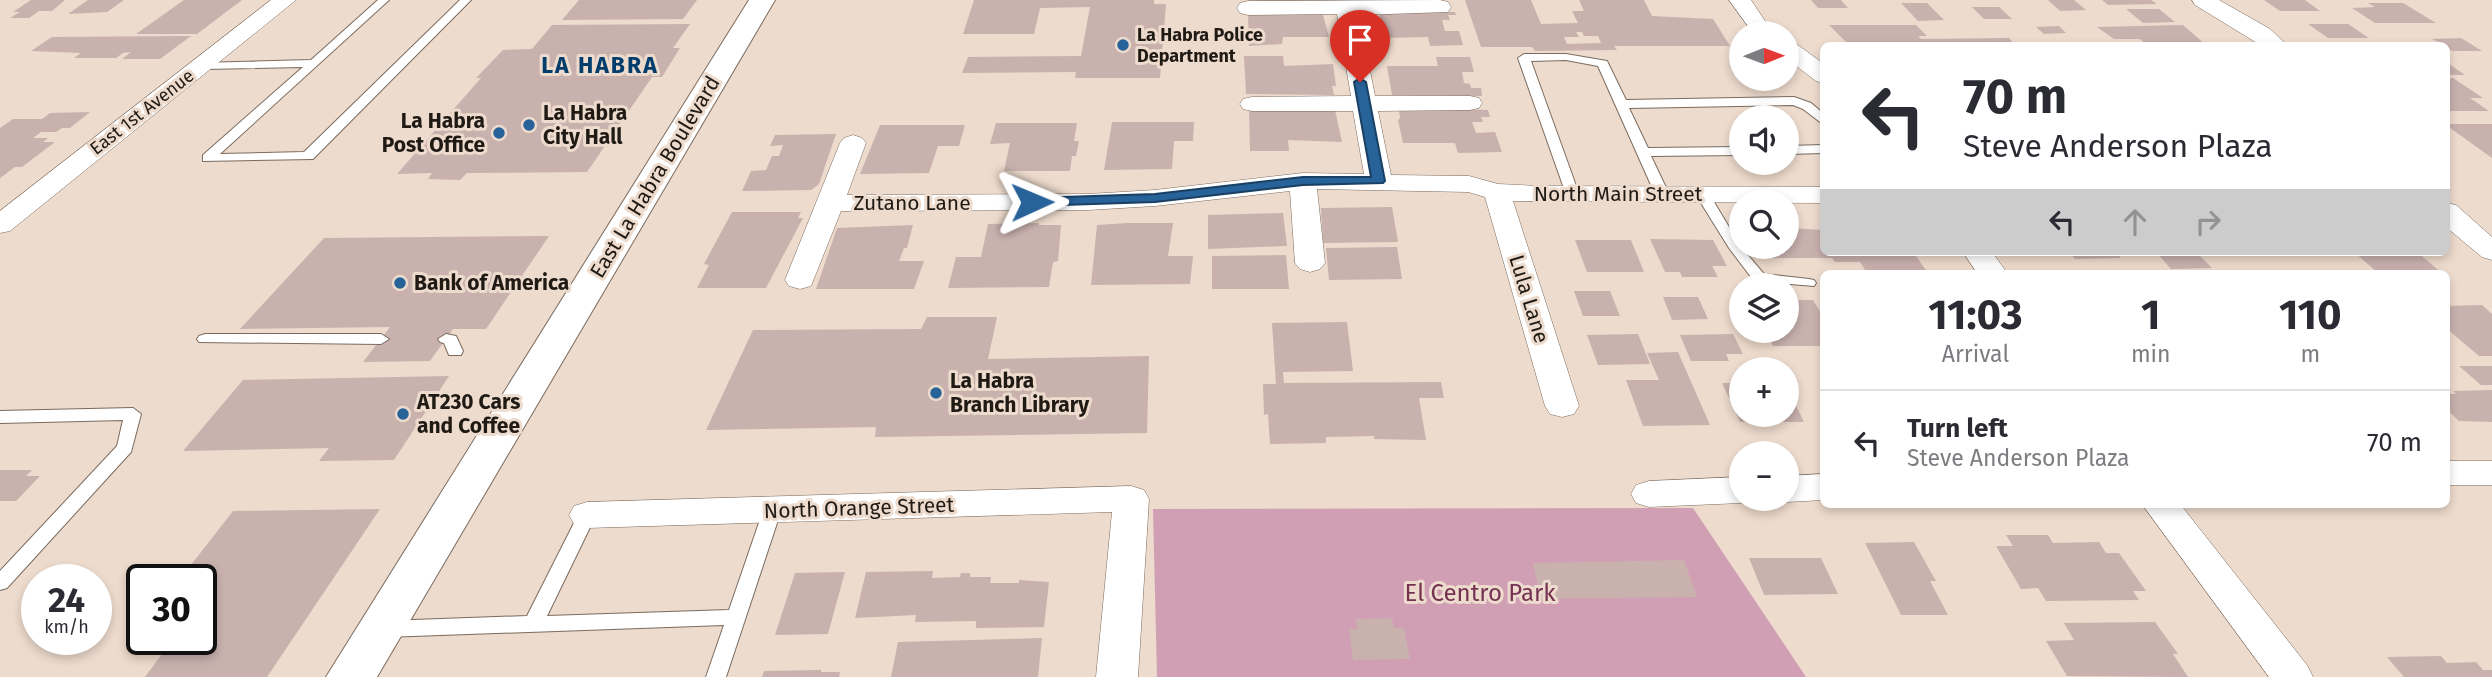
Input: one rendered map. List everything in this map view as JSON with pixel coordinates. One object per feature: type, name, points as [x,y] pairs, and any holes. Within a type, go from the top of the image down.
[{"type":"main road","name":"East La Habra Boulevard","points":[[351,677],[762,0]]},
{"type":"street","name":"East 1st Avenue","points":[[6,216],[285,0]]},
{"type":"street","points":[[1740,0],[1754,21]]},
{"type":"street","points":[[2203,0],[2272,42]]},
{"type":"street","points":[[1248,8],[1351,4],[1440,8]]},
{"type":"street","points":[[1351,4],[1348,15],[1379,181]]},
{"type":"street","points":[[1799,57],[1820,72]]},
{"type":"street","points":[[1252,104],[1471,103]]},
{"type":"street","points":[[800,280],[853,143]]},
{"type":"street","points":[[1303,181],[1310,263]]},
{"type":"street","name":"Zutano Lane","points":[[829,202],[1088,202],[1155,198],[1303,181],[1469,184],[1497,192]]},
{"type":"street","name":"North Main Street","points":[[1497,192],[1820,195]]},
{"type":"street","name":"Lula Lane","points":[[1497,192],[1562,407]]},
{"type":"street","points":[[2450,215],[2492,251]]},
{"type":"street","points":[[2450,473],[2492,473]]},
{"type":"street","points":[[1799,488],[1820,487]]},
{"type":"street","points":[[1649,494],[1729,491]]},
{"type":"street","name":"North Orange Street","points":[[587,515],[1131,499],[1117,677]]},
{"type":"street","points":[[2163,508],[2292,677]]},
{"type":"lane","points":[[384,0],[208,158],[308,156],[466,0]]},
{"type":"lane","points":[[1572,194],[1524,58],[1566,57],[1603,62],[1662,194]]},
{"type":"lane","points":[[203,65],[313,63]]},
{"type":"lane","points":[[1621,104],[1794,101],[1807,106],[1820,117]]},
{"type":"lane","points":[[1799,150],[1820,149]]},
{"type":"lane","points":[[1643,152],[1729,151]]},
{"type":"lane","points":[[1703,195],[1736,248],[1759,278],[1809,283]]},
{"type":"lane","points":[[205,339],[381,339]]},
{"type":"lane","points":[[0,417],[133,414],[125,448],[0,583]]},
{"type":"lane","points":[[716,677],[772,511]]},
{"type":"lane","points":[[534,623],[587,515]]},
{"type":"lane","points":[[381,629],[736,617]]},
{"type":"green space","name":"El Centro Park","points":[[1693,508],[1806,677],[1157,677],[1153,509]]},
{"type":"building","points":[[31,0],[65,0],[52,11],[39,11],[29,18],[10,18],[20,12],[13,12]]},
{"type":"building","points":[[88,0],[124,0],[107,12],[68,14]]},
{"type":"building","points":[[184,0],[242,0],[197,34],[136,34]]},
{"type":"building","points":[[579,0],[697,0],[683,19],[562,20]]},
{"type":"building","name":"La Habra Police Department","points":[[974,0],[1154,0],[1154,4],[1166,4],[1160,78],[1075,78],[1076,72],[962,73],[968,57],[1081,56],[1090,7],[1040,8],[1034,34],[963,34]]},
{"type":"building","points":[[1465,0],[1531,0],[1541,24],[1578,23],[1572,11],[1584,11],[1579,0],[1644,0],[1652,16],[1713,19],[1729,44],[1614,46],[1617,50],[1535,51],[1532,47],[1481,47]],"holes":[[[1576,32],[1582,32],[1584,36],[1598,36],[1601,43],[1567,44],[1564,37],[1579,37]]]},
{"type":"building","points":[[1811,0],[1841,0],[1848,8],[1818,8]]},
{"type":"building","points":[[2048,0],[2074,0],[2086,10],[2060,11]]},
{"type":"building","points":[[2102,0],[2151,0],[2157,4],[2108,5]]},
{"type":"building","points":[[2264,0],[2305,0],[2320,11],[2280,11]]},
{"type":"building","points":[[1901,3],[1927,3],[1944,20],[1918,21]]},
{"type":"building","points":[[2368,3],[2403,3],[2436,23],[2375,23],[2352,8],[2375,7]]},
{"type":"building","points":[[1972,7],[1999,7],[2012,19],[1984,19]]},
{"type":"building","points":[[2126,9],[2159,9],[2175,22],[2143,23]]},
{"type":"building","points":[[1322,11],[1329,37],[1283,37],[1282,44],[1249,46],[1248,12]]},
{"type":"building","points":[[1379,12],[1455,12],[1456,15],[1448,15],[1450,20],[1442,20],[1445,31],[1459,31],[1463,45],[1430,46],[1428,37],[1384,38]]},
{"type":"building","name":"La Habra City Hall","points":[[690,24],[673,48],[680,48],[662,77],[652,77],[587,172],[467,173],[460,180],[428,179],[432,173],[397,174],[481,78],[476,78],[503,50],[532,49],[552,25]]},
{"type":"building","points":[[2308,24],[2348,24],[2369,38],[2328,38]]},
{"type":"building","points":[[1829,25],[1916,25],[1927,36],[1918,36],[1921,39],[2009,38],[2012,42],[1846,42]]},
{"type":"building","points":[[2183,25],[2202,42],[2114,39],[2097,27]]},
{"type":"building","points":[[2059,26],[2066,33],[2044,34],[2036,27]]},
{"type":"building","points":[[191,36],[160,59],[122,59],[131,52],[116,58],[74,58],[81,53],[31,51],[52,37]]},
{"type":"building","points":[[2461,38],[2482,51],[2452,51],[2450,42],[2432,39]]},
{"type":"building","points":[[1244,56],[1283,56],[1284,66],[1333,64],[1336,86],[1332,86],[1334,95],[1246,94]]},
{"type":"building","points":[[1436,57],[1470,57],[1474,72],[1462,72],[1464,83],[1470,84],[1471,88],[1481,88],[1482,96],[1392,95],[1387,66],[1438,66]]},
{"type":"building","points":[[2450,65],[2465,75],[2450,75]]},
{"type":"building","points":[[2450,78],[2483,98],[2470,98],[2489,111],[2450,111]]},
{"type":"building","points":[[1335,110],[1342,142],[1288,140],[1289,151],[1250,151],[1249,111]]},
{"type":"building","points":[[1399,110],[1488,110],[1490,117],[1481,117],[1483,122],[1472,122],[1476,133],[1495,132],[1502,152],[1458,153],[1455,143],[1403,143],[1398,120]]},
{"type":"building","points":[[90,112],[70,128],[41,132],[33,138],[48,138],[43,142],[55,142],[22,167],[15,167],[0,178],[0,128],[13,119],[42,119],[50,113]]},
{"type":"building","points":[[1112,122],[1194,122],[1193,141],[1174,141],[1172,169],[1104,170]]},
{"type":"building","points":[[996,123],[1077,123],[1074,141],[1079,141],[1076,156],[1072,156],[1070,171],[1004,171],[1010,143],[990,144]]},
{"type":"building","points":[[2450,124],[2492,124],[2492,158],[2450,128]]},
{"type":"building","points":[[880,125],[965,125],[959,146],[938,146],[929,173],[860,174]]},
{"type":"building","points":[[836,134],[819,184],[811,190],[742,191],[751,171],[766,170],[772,156],[779,156],[783,145],[770,146],[775,135]]},
{"type":"building","points":[[1392,207],[1398,242],[1323,243],[1321,208]]},
{"type":"building","points":[[732,212],[801,212],[798,218],[803,218],[766,288],[697,288],[709,265],[704,264]]},
{"type":"building","points":[[1283,213],[1287,246],[1208,249],[1208,215]]},
{"type":"building","points":[[1173,223],[1168,256],[1193,256],[1190,284],[1091,285],[1097,225]]},
{"type":"building","points":[[988,224],[1061,225],[1058,261],[1053,262],[1049,287],[948,288],[956,257],[981,257]]},
{"type":"building","points":[[913,225],[907,248],[904,248],[899,261],[924,261],[914,289],[816,289],[837,228]]},
{"type":"building","points":[[1799,229],[1820,230],[1820,256],[1916,256],[1926,270],[1865,270],[1860,262],[1835,262],[1832,258],[1799,258]]},
{"type":"building","name":"Bank of America","points":[[549,236],[486,329],[453,329],[430,361],[363,362],[390,327],[240,329],[324,238]]},
{"type":"building","points":[[1650,239],[1713,240],[1727,266],[1712,266],[1718,277],[1682,277],[1680,272],[1665,272]]},
{"type":"building","points":[[1575,240],[1631,240],[1644,272],[1587,272]]},
{"type":"building","points":[[1397,247],[1402,279],[1329,280],[1326,248]]},
{"type":"building","points":[[1286,255],[1289,289],[1212,289],[1212,256]]},
{"type":"building","points":[[2072,256],[2121,258],[2075,259]]},
{"type":"building","points":[[2160,256],[2200,256],[2212,268],[2171,269]]},
{"type":"building","points":[[2359,256],[2422,256],[2438,270],[2375,270]]},
{"type":"building","points":[[1574,291],[1610,291],[1620,316],[1583,316]]},
{"type":"building","points":[[1663,297],[1698,297],[1708,319],[1672,320]]},
{"type":"building","points":[[1799,300],[1813,300],[1820,311],[1820,346],[1773,346],[1771,343],[1799,343]]},
{"type":"building","points":[[2482,305],[2492,314],[2492,356],[2479,356],[2450,331],[2450,306]]},
{"type":"building","name":"La Habra Branch Library","points":[[927,317],[997,317],[988,359],[1149,356],[1147,433],[875,437],[876,427],[706,430],[753,330],[921,329]]},
{"type":"building","points":[[1347,322],[1353,371],[1283,372],[1284,383],[1441,382],[1444,398],[1419,398],[1426,440],[1374,439],[1374,436],[1326,437],[1326,443],[1270,444],[1268,414],[1264,415],[1263,384],[1276,384],[1272,323]]},
{"type":"building","points":[[1638,334],[1650,364],[1598,365],[1587,335]]},
{"type":"building","points":[[1729,334],[1729,343],[1738,343],[1743,354],[1726,354],[1729,361],[1691,361],[1680,335]]},
{"type":"building","points":[[1678,352],[1710,425],[1643,426],[1626,380],[1659,380],[1647,353]]},
{"type":"building","points":[[2459,366],[2492,366],[2492,385],[2481,385]]},
{"type":"building","points":[[449,376],[394,460],[319,461],[329,448],[183,451],[243,380]]},
{"type":"building","points":[[1722,383],[1729,383],[1729,398]]},
{"type":"building","points":[[2492,390],[2492,422],[2459,421],[2450,413],[2450,394],[2456,394],[2453,391]]},
{"type":"building","points":[[0,470],[32,470],[26,476],[40,476],[16,501],[0,501]]},
{"type":"building","points":[[380,509],[267,677],[145,677],[161,655],[217,655],[217,564],[192,564],[233,511]]},
{"type":"building","points":[[2006,535],[2048,535],[2053,543],[2099,542],[2106,553],[2119,553],[2146,591],[2133,591],[2139,600],[2046,601],[2038,588],[2021,589],[1996,546],[2013,546]]},
{"type":"building","points":[[1914,542],[1936,581],[1930,581],[1948,615],[1901,615],[1865,543]]},
{"type":"building","points":[[1749,558],[1821,558],[1838,594],[1764,595]]},
{"type":"building","points":[[1684,560],[1697,597],[1541,599],[1533,563]]},
{"type":"building","points":[[933,571],[932,578],[960,577],[961,573],[970,573],[970,577],[991,577],[990,583],[1019,583],[1019,580],[1049,582],[1044,627],[976,628],[976,621],[915,622],[916,615],[855,618],[866,572]]},
{"type":"building","points":[[845,572],[828,634],[775,635],[795,573]]},
{"type":"building","points":[[1392,618],[1394,628],[1404,628],[1410,659],[1353,660],[1349,629],[1357,629],[1356,619]]},
{"type":"building","points":[[2155,622],[2178,654],[2173,654],[2188,677],[2067,676],[2046,641],[2074,640],[2064,623]]},
{"type":"building","points":[[1042,638],[1038,677],[891,677],[898,642]]},
{"type":"building","points":[[2441,656],[2447,663],[2476,662],[2483,670],[2492,670],[2492,677],[2404,677],[2387,657]]},
{"type":"building","points":[[764,671],[840,672],[839,677],[762,677]]},
{"type":"place","name":"La Habra Police Department","points":[[1123,45]]},
{"type":"place","name":"La Habra City Hall","points":[[529,125]]},
{"type":"place","name":"La Habra Post Office","points":[[499,133]]},
{"type":"place","name":"Bank of America","points":[[400,283]]},
{"type":"place","name":"La Habra Branch Library","points":[[936,393]]},
{"type":"place","name":"AT230 Cars and Coffee","points":[[403,414]]},
{"type":"district","name":"LA HABRA","points":[[600,65]]},
{"type":"route","points":[[1032,202],[1155,198],[1303,181],[1379,181],[1360,82]]}]
